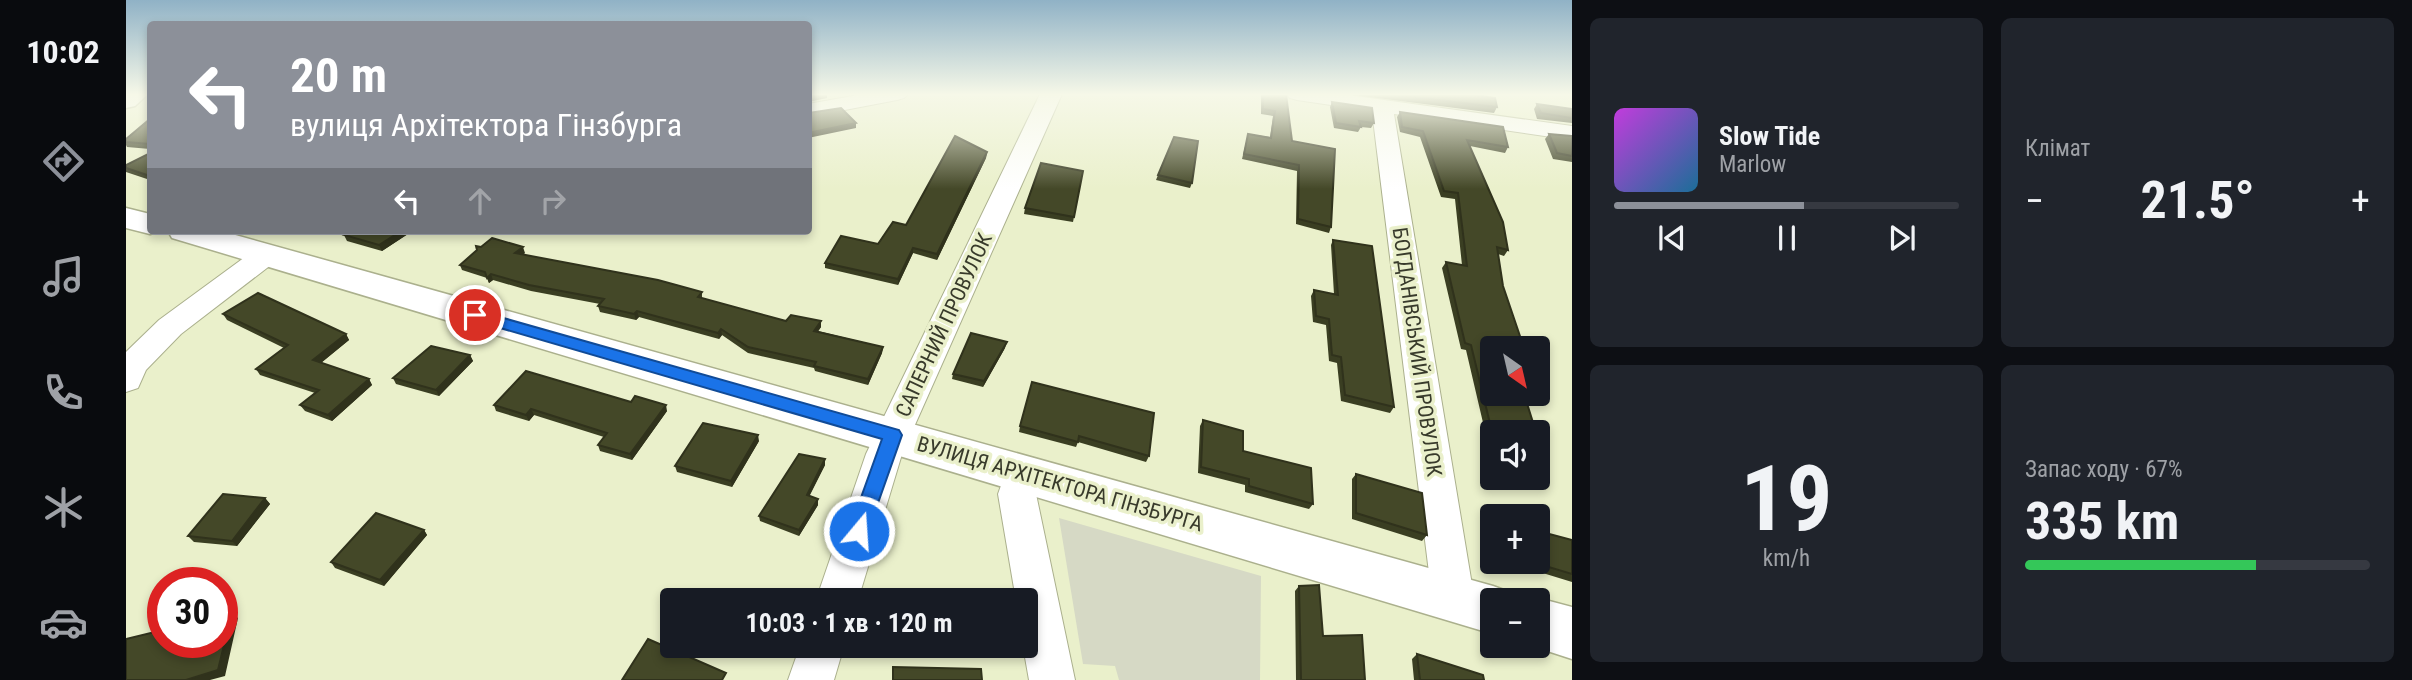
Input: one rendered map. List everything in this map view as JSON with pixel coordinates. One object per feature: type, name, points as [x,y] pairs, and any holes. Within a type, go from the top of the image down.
[{"type":"main road","points":[[126,218],[147,223]]},
{"type":"main road","name":"ВУЛИЦЯ АРХІТЕКТОРА ГІНЗБУРГА","points":[[201,235],[1473,603]]},
{"type":"main road","points":[[1550,627],[1572,634]]},
{"type":"street","name":"САПЕРНИЙ ПРОВУЛОК","points":[[841,588],[881,462],[1036,126]]},
{"type":"street","name":"БОГДАНІВСЬКИЙ ПРОВУЛОК","points":[[1386,126],[1473,603]]},
{"type":"street","points":[[1521,126],[1572,133]]},
{"type":"street","points":[[126,380],[132,365],[170,327],[266,255]]},
{"type":"street","points":[[1023,474],[1017,494],[1052,680]]},
{"type":"street","points":[[811,680],[818,658]]},
{"type":"green space","points":[[1059,518],[1261,576],[1260,680],[1119,680],[1115,666],[1083,664]]},
{"type":"building","points":[[142,126],[147,126],[147,144],[126,142]]},
{"type":"building","points":[[812,126],[843,126],[812,132]]},
{"type":"building","points":[[1273,126],[1290,126],[1292,141],[1335,149],[1331,227],[1298,219],[1299,165],[1244,154],[1248,134],[1271,138]]},
{"type":"building","points":[[1402,126],[1503,127],[1508,147],[1467,140],[1503,222],[1508,250],[1497,247],[1503,286],[1520,336],[1480,336],[1480,382],[1471,345],[1465,343],[1446,262],[1467,266],[1458,193],[1444,191],[1423,131]]},
{"type":"building","points":[[1549,134],[1572,136],[1572,156],[1557,153]]},
{"type":"building","points":[[955,136],[987,152],[937,254],[913,248],[898,279],[825,263],[841,236],[878,244],[893,222],[906,225]]},
{"type":"building","points":[[1174,137],[1198,141],[1192,183],[1158,175]]},
{"type":"building","points":[[147,154],[147,175],[126,168],[126,165]]},
{"type":"building","points":[[1041,163],[1083,171],[1074,217],[1025,208]]},
{"type":"building","points":[[344,235],[395,235],[379,245]]},
{"type":"building","points":[[492,238],[523,247],[515,253],[658,280],[702,292],[698,297],[786,321],[791,315],[821,321],[814,331],[883,347],[868,379],[814,366],[816,362],[748,347],[721,329],[718,333],[637,311],[634,314],[598,306],[604,299],[529,285],[491,274],[487,278],[485,272],[460,265],[477,250],[476,246],[481,247]]},
{"type":"building","points":[[1333,240],[1372,246],[1394,407],[1345,395],[1341,357],[1332,355],[1329,319],[1316,316],[1314,290],[1338,295]]},
{"type":"building","points":[[258,293],[346,334],[313,360],[369,379],[328,415],[300,405],[319,390],[256,369],[288,345],[223,314]]},
{"type":"building","points":[[971,333],[1007,342],[984,381],[953,374]]},
{"type":"building","points":[[431,346],[470,355],[436,390],[393,378]]},
{"type":"building","points":[[526,371],[631,402],[635,396],[666,405],[630,454],[598,445],[607,433],[531,409],[526,415],[494,405]]},
{"type":"building","points":[[1032,382],[1154,413],[1149,456],[1079,436],[1078,442],[1020,426]]},
{"type":"building","points":[[1486,406],[1528,406],[1532,420],[1489,420]]},
{"type":"building","points":[[1203,420],[1243,431],[1243,451],[1311,468],[1313,504],[1249,486],[1249,479],[1201,467]]},
{"type":"building","points":[[703,423],[758,435],[731,481],[675,466]]},
{"type":"building","points":[[799,454],[825,459],[807,495],[818,499],[799,530],[759,516]]},
{"type":"building","points":[[1356,474],[1422,493],[1427,535],[1356,513]]},
{"type":"building","points":[[223,494],[265,498],[232,541],[188,536]]},
{"type":"building","points":[[376,513],[424,530],[380,580],[331,562]]},
{"type":"building","points":[[1550,534],[1572,540],[1572,574],[1550,567]]},
{"type":"building","points":[[1319,585],[1323,636],[1362,635],[1365,680],[1301,680],[1299,586]]},
{"type":"building","points":[[147,634],[147,658],[221,658],[218,670],[186,680],[126,680],[126,639]]},
{"type":"building","points":[[648,639],[660,644],[660,658],[692,658],[726,673],[722,680],[622,680]]},
{"type":"building","points":[[1417,654],[1483,675],[1484,680],[1420,680]]},
{"type":"building","points":[[893,667],[981,669],[982,680],[893,680]]},
{"type":"route","points":[[475,315],[893,435],[881,462],[859,531]]}]
